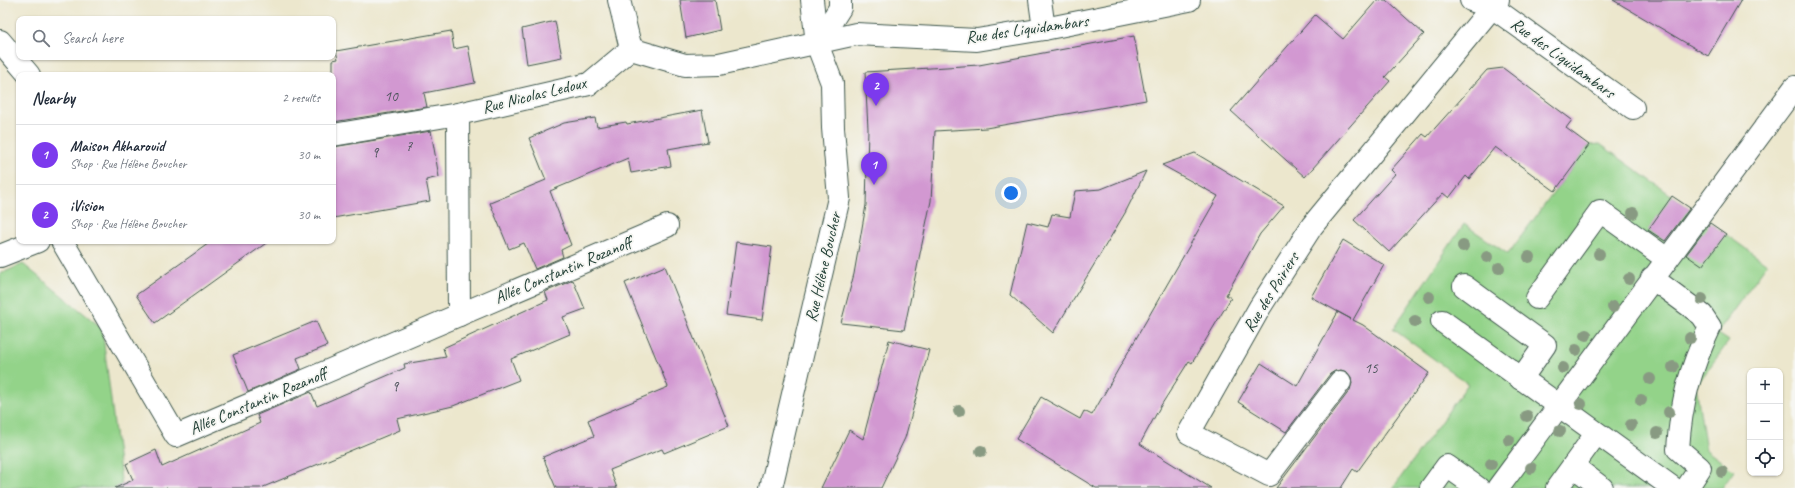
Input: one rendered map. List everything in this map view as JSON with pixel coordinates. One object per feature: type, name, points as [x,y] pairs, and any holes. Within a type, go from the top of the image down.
[{"type":"street","points":[[620,0],[631,49],[685,65],[719,64],[778,50],[817,44],[840,8],[840,0]]},
{"type":"street","name":"Rue Hélène Boucher","points":[[771,488],[839,198],[833,128],[832,83],[817,44],[812,0]]},
{"type":"street","points":[[1040,0],[1044,29]]},
{"type":"street","name":"Rue des Liquidambars","points":[[817,44],[856,34],[977,40],[1044,29],[1189,0]]},
{"type":"street","name":"Rue des Liquidambars","points":[[1471,0],[1495,4],[1633,108]]},
{"type":"street","name":"Rue des Poiriers","points":[[1340,382],[1269,475],[1190,432],[1260,307],[1312,226],[1495,4]]},
{"type":"street","points":[[0,41],[16,60]]},
{"type":"street","name":"Rue Nicolas Ledoux","points":[[336,134],[458,114],[589,84],[631,49]]},
{"type":"street","points":[[16,60],[26,72]]},
{"type":"street","points":[[1498,488],[1652,278],[1795,87]]},
{"type":"street","points":[[458,114],[459,315]]},
{"type":"street","points":[[1537,298],[1600,211],[1667,259]]},
{"type":"street","name":"Allée Constantin Rozanoff","points":[[64,244],[176,436],[667,226]]},
{"type":"street","points":[[0,256],[30,244]]},
{"type":"street","points":[[1652,278],[1702,315],[1710,327],[1698,353],[1688,384],[1680,417],[1678,449],[1700,468],[1687,488]]},
{"type":"street","points":[[1464,286],[1545,345],[1521,379]]},
{"type":"street","points":[[1442,321],[1596,434],[1673,488]]},
{"type":"street","points":[[1557,488],[1596,434]]},
{"type":"street","points":[[1432,488],[1447,466],[1478,488]]},
{"type":"street","points":[[1573,466],[1602,488]]},
{"type":"green space","points":[[1600,144],[1767,264],[1717,333],[1729,341],[1696,386],[1706,450],[1734,471],[1722,488],[1393,488],[1468,384],[1393,329],[1464,224],[1508,254],[1589,145]]},
{"type":"green space","points":[[23,264],[102,328],[122,488],[0,488],[0,274]]},
{"type":"building","points":[[680,0],[715,0],[720,30],[686,38]]},
{"type":"building","points":[[1377,0],[1386,0],[1424,34],[1385,77],[1390,81],[1305,177],[1231,111],[1315,15],[1343,39]]},
{"type":"building","points":[[1613,0],[1741,0],[1708,56]]},
{"type":"building","points":[[555,21],[562,57],[527,64],[522,29]]},
{"type":"building","points":[[451,31],[454,49],[468,46],[475,83],[424,93],[427,107],[336,122],[336,72],[333,72],[333,60],[338,59],[336,51]]},
{"type":"building","points":[[1134,36],[1146,100],[986,128],[935,131],[931,201],[904,330],[841,323],[854,274],[866,205],[868,129],[865,72],[979,65]]},
{"type":"building","points":[[1503,68],[1572,120],[1566,128],[1589,145],[1555,191],[1495,147],[1469,179],[1466,176],[1449,198],[1443,193],[1389,252],[1354,220],[1395,174],[1391,170],[1423,134],[1427,137],[1487,70]]},
{"type":"building","points":[[702,110],[708,142],[668,149],[671,166],[631,173],[628,158],[550,191],[571,245],[561,250],[563,257],[535,269],[524,243],[509,249],[490,203],[546,180],[529,138],[564,123],[595,118],[597,127],[626,122],[627,124]]},
{"type":"building","points":[[431,131],[439,177],[426,180],[430,201],[336,217],[336,147]]},
{"type":"building","points":[[1195,153],[1284,206],[1260,234],[1226,295],[1231,298],[1192,363],[1189,361],[1160,407],[1140,444],[1211,488],[1096,488],[1016,439],[1041,397],[1080,419],[1084,411],[1092,415],[1218,196],[1162,165]]},
{"type":"building","points":[[1146,171],[1125,213],[1053,333],[1010,295],[1027,222],[1048,227],[1052,214],[1070,217],[1075,191],[1101,189]]},
{"type":"building","points":[[1672,196],[1690,208],[1665,241],[1648,230]]},
{"type":"building","points":[[1710,223],[1726,234],[1702,266],[1686,255]]},
{"type":"building","points":[[1343,240],[1384,265],[1353,320],[1363,325],[1429,373],[1357,472],[1353,469],[1341,488],[1276,488],[1350,390],[1352,383],[1351,377],[1347,372],[1341,370],[1330,374],[1286,432],[1238,402],[1261,363],[1297,386],[1338,312],[1351,319],[1311,297]]},
{"type":"building","points":[[736,242],[772,247],[762,320],[726,315]]},
{"type":"building","points":[[208,244],[265,244],[155,323],[136,295]]},
{"type":"building","points":[[665,266],[729,426],[664,453],[662,449],[610,470],[617,488],[556,488],[543,457],[594,436],[588,420],[668,387],[625,283]]},
{"type":"building","points":[[573,280],[585,309],[563,317],[570,334],[511,359],[519,380],[453,406],[397,419],[400,430],[261,488],[115,488],[133,480],[126,464],[156,450],[162,467],[260,423],[257,415],[311,392],[317,406],[405,368],[404,364],[446,357],[443,348],[548,300],[545,292]]},
{"type":"building","points":[[316,321],[327,346],[297,358],[301,369],[248,392],[233,355]]},
{"type":"building","points":[[889,340],[929,350],[905,438],[881,488],[821,488],[849,430],[863,439]]},
{"type":"place","name":"iVision","points":[[876,106]]},
{"type":"place","name":"Maison Akharouid","points":[[874,185]]}]
